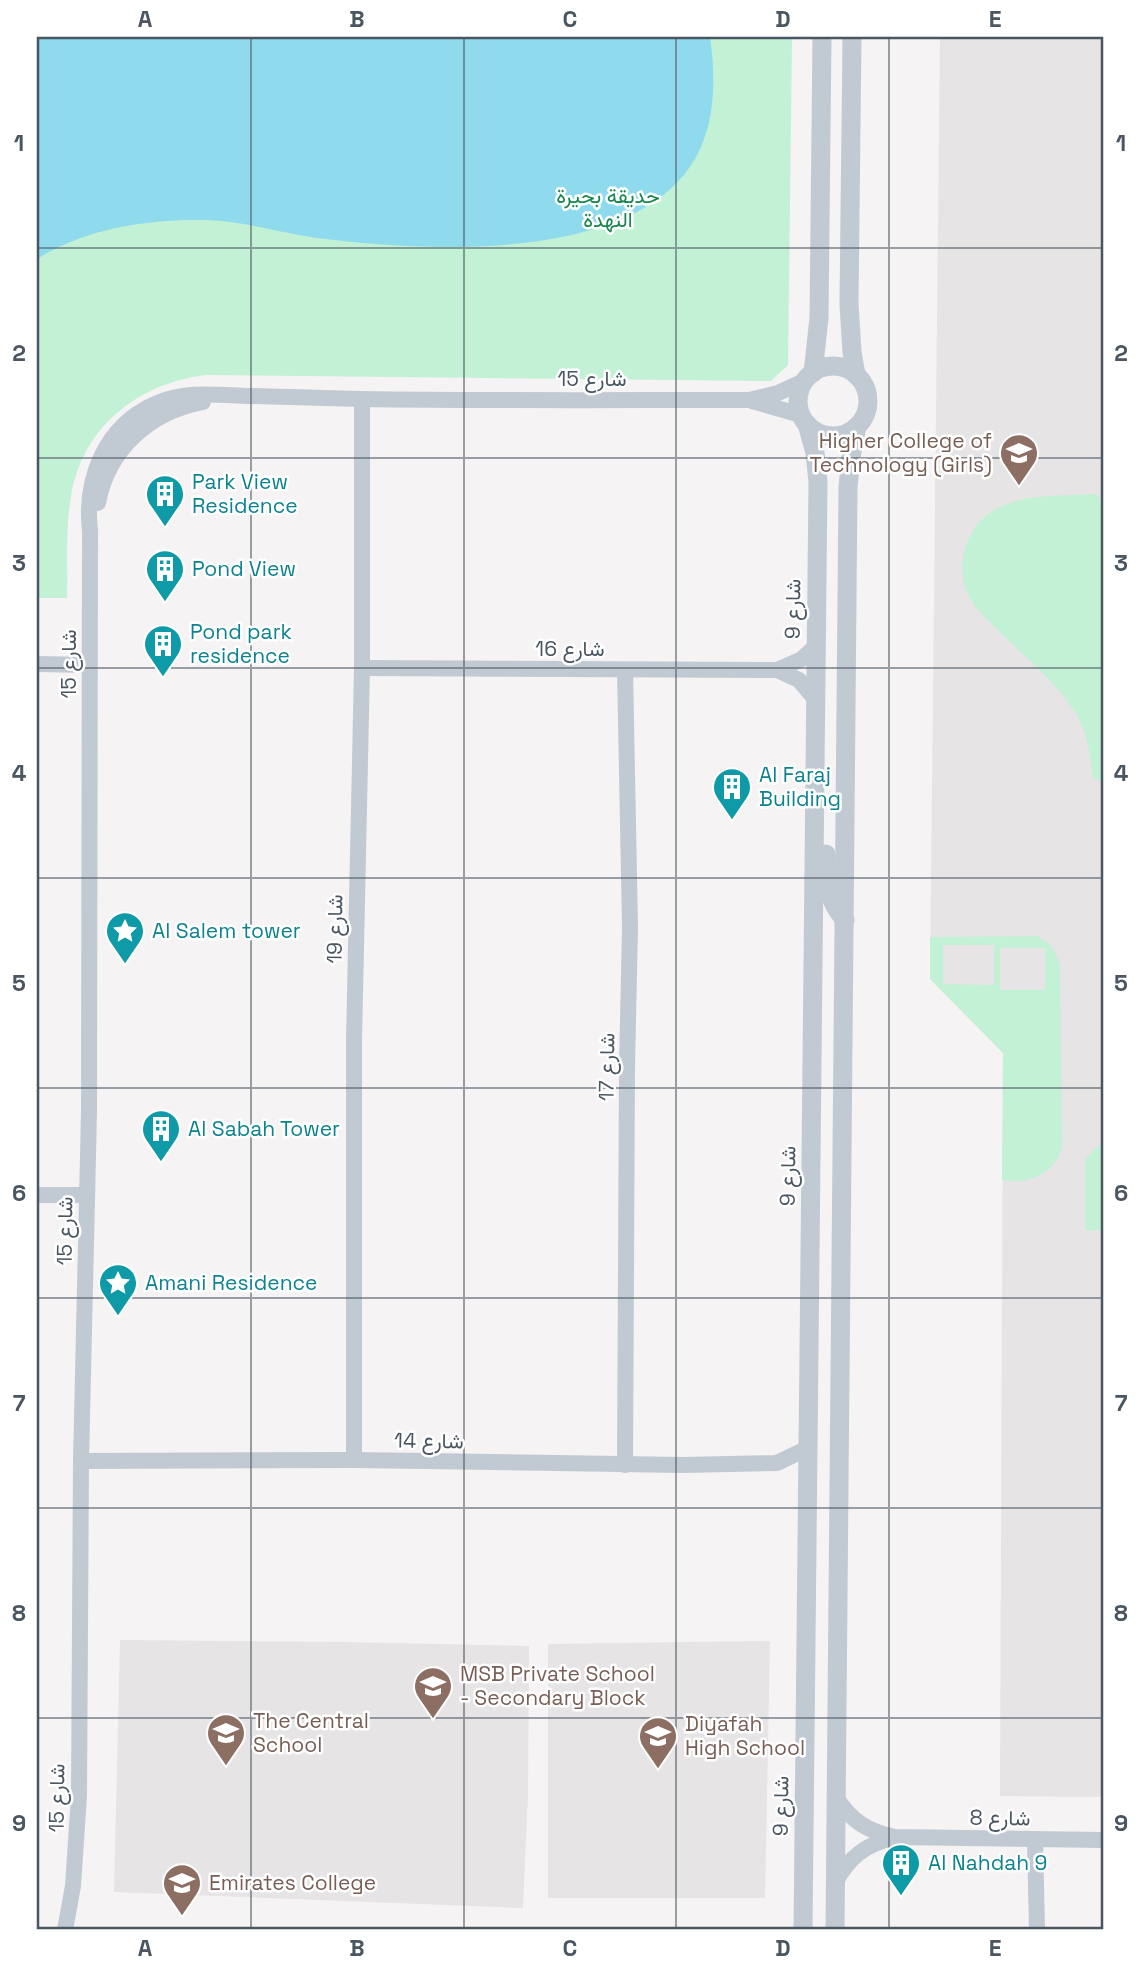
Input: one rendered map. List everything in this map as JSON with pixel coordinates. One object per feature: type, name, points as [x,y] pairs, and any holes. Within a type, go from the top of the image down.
[{"type":"street","points":[[809,377],[819,318],[822,37]]},
{"type":"street","points":[[852,37],[849,304],[856,376]]},
{"type":"street","points":[[835,366],[856,376],[867,395],[864,417],[848,433],[826,436],[816,432],[804,420],[798,403],[799,392],[809,377],[820,369],[835,366]]},
{"type":"street","name":"شارع 15","points":[[65,1930],[74,1874],[79,1796],[90,874],[90,531],[104,478],[117,453],[144,427],[164,414],[187,405],[226,395],[362,399],[749,400],[778,393],[809,377]]},
{"type":"street","name":"شارع 19","points":[[354,1460],[354,1041],[362,668],[362,399]]},
{"type":"street","name":"شارع 15","points":[[749,400],[804,420]]},
{"type":"street","name":"شارع 9","points":[[803,1930],[817,467],[804,420]]},
{"type":"street","points":[[835,1930],[849,480],[850,457],[857,426]]},
{"type":"street","name":"شارع 16","points":[[362,668],[777,670],[802,659],[815,647]]},
{"type":"street","points":[[37,664],[89,664]]},
{"type":"street","name":"شارع 17","points":[[625,670],[630,927],[625,1465]]},
{"type":"street","points":[[777,670],[799,680],[815,699]]},
{"type":"street","points":[[814,802],[825,838],[827,887],[834,905],[845,920]]},
{"type":"street","points":[[37,1195],[86,1195]]},
{"type":"street","name":"شارع 14","points":[[81,1461],[354,1460],[625,1465],[777,1463],[808,1448]]},
{"type":"street","points":[[777,1463],[807,1480]]},
{"type":"street","name":"شارع 8","points":[[836,1797],[851,1817],[861,1825],[895,1837],[1103,1840]]},
{"type":"street","name":"شارع 8","points":[[836,1882],[859,1852],[870,1845],[895,1837]]},
{"type":"street","points":[[1035,1840],[1037,1930]]},
{"type":"shaded area","name":"Higher College of Technology (Girls)","points":[[940,37],[1103,37],[1103,1797],[1000,1796],[1003,1053],[930,979]]},
{"type":"shaded area","points":[[120,1640],[529,1646],[528,1794],[523,1908],[114,1892]]},
{"type":"shaded area","name":"Diyafah High School","points":[[770,1641],[765,1898],[548,1898],[548,1644]]},
{"type":"green space","name":"حديقة بحيرة النهدة","points":[[37,37],[792,37],[788,365],[771,381],[205,375],[180,380],[136,399],[101,429],[77,471],[71,496],[67,534],[67,598],[37,598]]},
{"type":"green space","points":[[1096,494],[1103,502],[1103,782],[1093,778],[1086,736],[1068,701],[977,608],[967,593],[962,569],[969,538],[979,522],[992,511],[1024,499]]},
{"type":"green space","points":[[1037,936],[1049,945],[1057,956],[1060,966],[1062,1146],[1054,1164],[1031,1179],[1002,1180],[1003,1053],[930,979],[930,937]],"holes":[[[943,945],[994,945],[994,985],[943,984]],[[1000,948],[1045,948],[1045,990],[1000,990]]]},
{"type":"green space","points":[[1103,1142],[1103,1230],[1085,1230],[1085,1159]]},
{"type":"water","points":[[37,37],[710,37],[713,64],[712,106],[701,147],[675,185],[636,213],[588,231],[534,242],[422,247],[311,237],[221,221],[162,221],[97,233],[56,248],[37,259]]},
{"type":"place","name":"Higher College of Technology (Girls)","points":[[1019,487]]},
{"type":"place","name":"Park View Residence","points":[[165,528]]},
{"type":"place","name":"Pond View","points":[[165,603]]},
{"type":"place","name":"Pond park residence","points":[[163,678]]},
{"type":"place","name":"Al Faraj Building","points":[[732,821]]},
{"type":"place","name":"Al Salem tower","points":[[125,965]]},
{"type":"place","name":"Al Sabah Tower","points":[[161,1163]]},
{"type":"place","name":"Amani Residence","points":[[118,1317]]},
{"type":"place","name":"MSB Private School - Secondary Block","points":[[433,1720]]},
{"type":"place","name":"The Central School","points":[[226,1767]]},
{"type":"place","name":"Diyafah High School","points":[[658,1770]]},
{"type":"place","name":"Al Nahdah 9","points":[[901,1897]]},
{"type":"place","name":"Emirates College","points":[[182,1917]]}]
